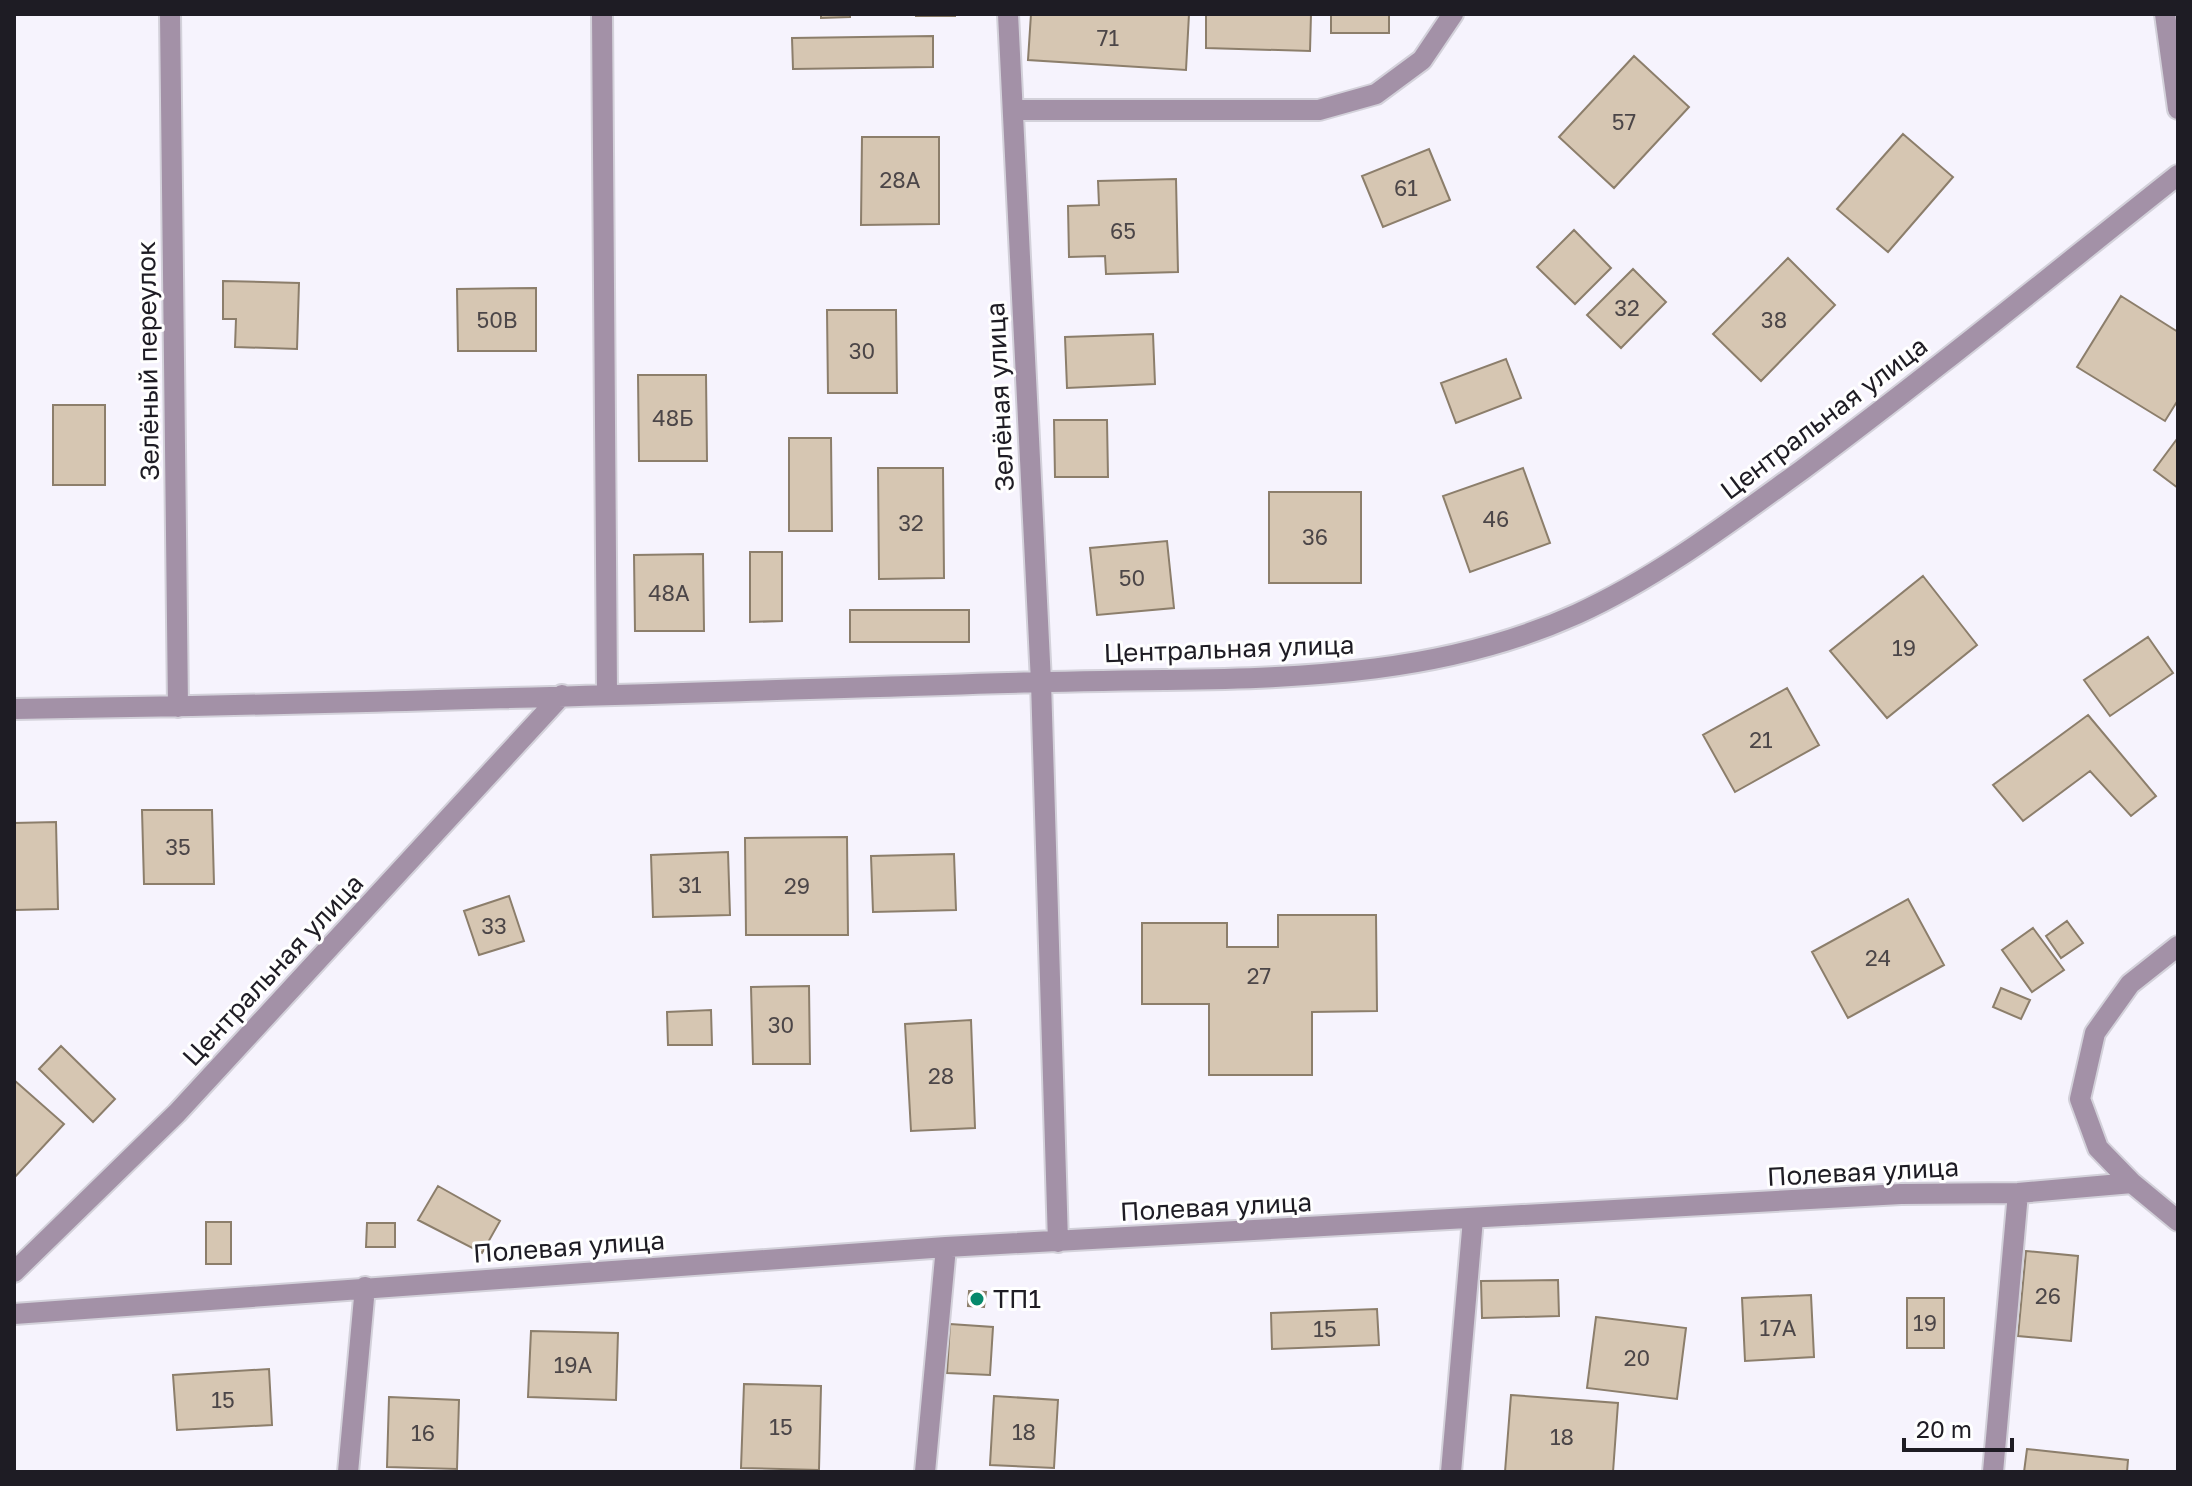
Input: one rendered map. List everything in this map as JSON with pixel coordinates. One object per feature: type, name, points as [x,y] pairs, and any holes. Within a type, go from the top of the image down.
[{"type":"street","name":"Зелёный переулок","points":[[170,14],[178,707]]},
{"type":"street","points":[[602,14],[607,694]]},
{"type":"street","name":"Зелёная улица","points":[[1008,14],[1041,682],[1058,1242]]},
{"type":"street","points":[[1013,110],[1319,110],[1376,94],[1422,60],[1453,14]]},
{"type":"street","points":[[2165,14],[2178,109]]},
{"type":"street","name":"Центральная улица","points":[[14,709],[1282,678],[1438,659],[1510,641],[1580,613],[1660,569],[1735,519],[1879,413],[2178,175]]},
{"type":"street","name":"Центральная улица","points":[[14,1272],[177,1113],[562,695]]},
{"type":"street","points":[[2178,946],[2130,984],[2095,1033],[2080,1099],[2098,1148],[2132,1183],[2178,1221]]},
{"type":"street","name":"Полевая улица","points":[[14,1314],[946,1247],[1901,1194],[2018,1193],[2132,1183]]},
{"type":"street","points":[[1993,1472],[2018,1193]]},
{"type":"street","points":[[1451,1472],[1473,1219]]},
{"type":"street","points":[[925,1472],[946,1247]]},
{"type":"street","points":[[348,1472],[365,1287]]},
{"type":"building","points":[[821,14],[850,14],[850,17],[821,18]]},
{"type":"building","points":[[955,14],[955,16],[916,16]]},
{"type":"building","points":[[1031,14],[1189,14],[1186,70],[1028,60]]},
{"type":"building","points":[[1206,14],[1311,14],[1310,51],[1206,48]]},
{"type":"building","points":[[1331,14],[1389,14],[1389,33],[1331,33]]},
{"type":"building","points":[[933,36],[933,67],[793,69],[792,38]]},
{"type":"building","points":[[1634,56],[1689,107],[1614,188],[1559,137]]},
{"type":"building","points":[[1903,134],[1953,177],[1888,252],[1837,209]]},
{"type":"building","points":[[862,137],[939,137],[939,224],[861,225]]},
{"type":"building","points":[[1429,149],[1450,200],[1383,227],[1362,176]]},
{"type":"building","points":[[1176,179],[1178,272],[1106,274],[1105,256],[1069,257],[1068,206],[1099,205],[1098,181]]},
{"type":"building","points":[[1574,230],[1611,268],[1575,304],[1537,267]]},
{"type":"building","points":[[1788,258],[1835,305],[1761,381],[1713,334]]},
{"type":"building","points":[[1633,269],[1666,302],[1621,348],[1587,315]]},
{"type":"building","points":[[223,281],[299,283],[297,349],[235,347],[236,319],[223,319]]},
{"type":"building","points":[[536,288],[536,351],[458,351],[457,289]]},
{"type":"building","points":[[2121,296],[2178,332],[2178,400],[2165,421],[2077,367]]},
{"type":"building","points":[[827,310],[896,310],[897,393],[828,393]]},
{"type":"building","points":[[1153,334],[1155,384],[1067,388],[1065,337]]},
{"type":"building","points":[[1506,359],[1521,398],[1456,423],[1441,383]]},
{"type":"building","points":[[638,375],[706,375],[707,461],[639,461]]},
{"type":"building","points":[[53,405],[105,405],[105,485],[53,485]]},
{"type":"building","points":[[1054,420],[1107,420],[1108,477],[1055,477]]},
{"type":"building","points":[[789,438],[831,438],[832,531],[789,531]]},
{"type":"building","points":[[2178,439],[2178,488],[2154,470]]},
{"type":"building","points":[[878,468],[943,468],[944,578],[879,579]]},
{"type":"building","points":[[1523,468],[1550,543],[1470,572],[1443,496]]},
{"type":"building","points":[[1269,492],[1361,492],[1361,583],[1269,583]]},
{"type":"building","points":[[1167,541],[1174,608],[1097,615],[1090,548]]},
{"type":"building","points":[[750,552],[782,552],[782,621],[750,622]]},
{"type":"building","points":[[703,554],[704,631],[635,631],[634,555]]},
{"type":"building","points":[[1923,576],[1977,645],[1887,718],[1830,651]]},
{"type":"building","points":[[850,610],[969,610],[969,642],[850,642]]},
{"type":"building","points":[[2148,637],[2173,673],[2110,716],[2084,680]]},
{"type":"building","points":[[1787,688],[1819,745],[1735,792],[1703,735]]},
{"type":"building","points":[[2088,715],[2156,796],[2131,816],[2090,771],[2023,821],[1993,785]]},
{"type":"building","points":[[142,810],[212,810],[214,884],[144,884]]},
{"type":"building","points":[[56,822],[58,909],[14,910],[14,823]]},
{"type":"building","points":[[847,837],[848,935],[746,935],[745,838]]},
{"type":"building","points":[[728,852],[730,915],[653,917],[651,855]]},
{"type":"building","points":[[954,854],[956,910],[873,912],[871,856]]},
{"type":"building","points":[[509,896],[524,941],[479,955],[464,911]]},
{"type":"building","points":[[1908,899],[1944,965],[1848,1018],[1812,952]]},
{"type":"building","points":[[1278,915],[1376,915],[1377,1011],[1312,1012],[1312,1075],[1209,1075],[1209,1004],[1142,1004],[1142,923],[1227,923],[1227,947],[1278,947]]},
{"type":"building","points":[[2067,921],[2083,943],[2061,958],[2046,936]]},
{"type":"building","points":[[2033,928],[2064,970],[2032,992],[2002,950]]},
{"type":"building","points":[[809,986],[810,1064],[753,1064],[751,987]]},
{"type":"building","points":[[2001,988],[2030,1000],[2021,1019],[1993,1007]]},
{"type":"building","points":[[711,1010],[712,1045],[668,1045],[667,1012]]},
{"type":"building","points":[[971,1020],[975,1128],[911,1131],[905,1024]]},
{"type":"building","points":[[61,1046],[115,1099],[93,1122],[39,1069]]},
{"type":"building","points":[[14,1080],[64,1124],[14,1178]]},
{"type":"building","points":[[438,1186],[500,1221],[482,1253],[418,1220]]},
{"type":"building","points":[[206,1222],[231,1222],[231,1264],[206,1264]]},
{"type":"building","points":[[367,1223],[395,1223],[395,1247],[366,1247]]},
{"type":"building","points":[[2026,1251],[2078,1256],[2071,1341],[2018,1336]]},
{"type":"building","points":[[1558,1280],[1559,1316],[1482,1318],[1481,1281]]},
{"type":"building","name":"ТП1","points":[[969,1291],[986,1292],[984,1307],[968,1306]]},
{"type":"building","points":[[1811,1295],[1814,1357],[1745,1361],[1742,1298]]},
{"type":"building","points":[[1907,1298],[1944,1298],[1944,1348],[1907,1348]]},
{"type":"building","points":[[1377,1309],[1379,1345],[1272,1349],[1271,1313]]},
{"type":"building","points":[[1596,1317],[1686,1328],[1677,1399],[1587,1388]]},
{"type":"building","points":[[950,1324],[993,1327],[990,1375],[947,1373]]},
{"type":"building","points":[[531,1331],[618,1333],[616,1400],[528,1397]]},
{"type":"building","points":[[269,1369],[272,1425],[177,1430],[173,1375]]},
{"type":"building","points":[[744,1384],[821,1386],[819,1470],[741,1468]]},
{"type":"building","points":[[1511,1395],[1618,1403],[1613,1472],[1505,1472]]},
{"type":"building","points":[[994,1396],[1058,1400],[1054,1468],[990,1465]]},
{"type":"building","points":[[389,1397],[459,1400],[457,1469],[387,1467]]},
{"type":"building","points":[[2027,1449],[2128,1460],[2127,1472],[2024,1472]]},
{"type":"place","name":"ТП1","points":[[977,1299]]}]
